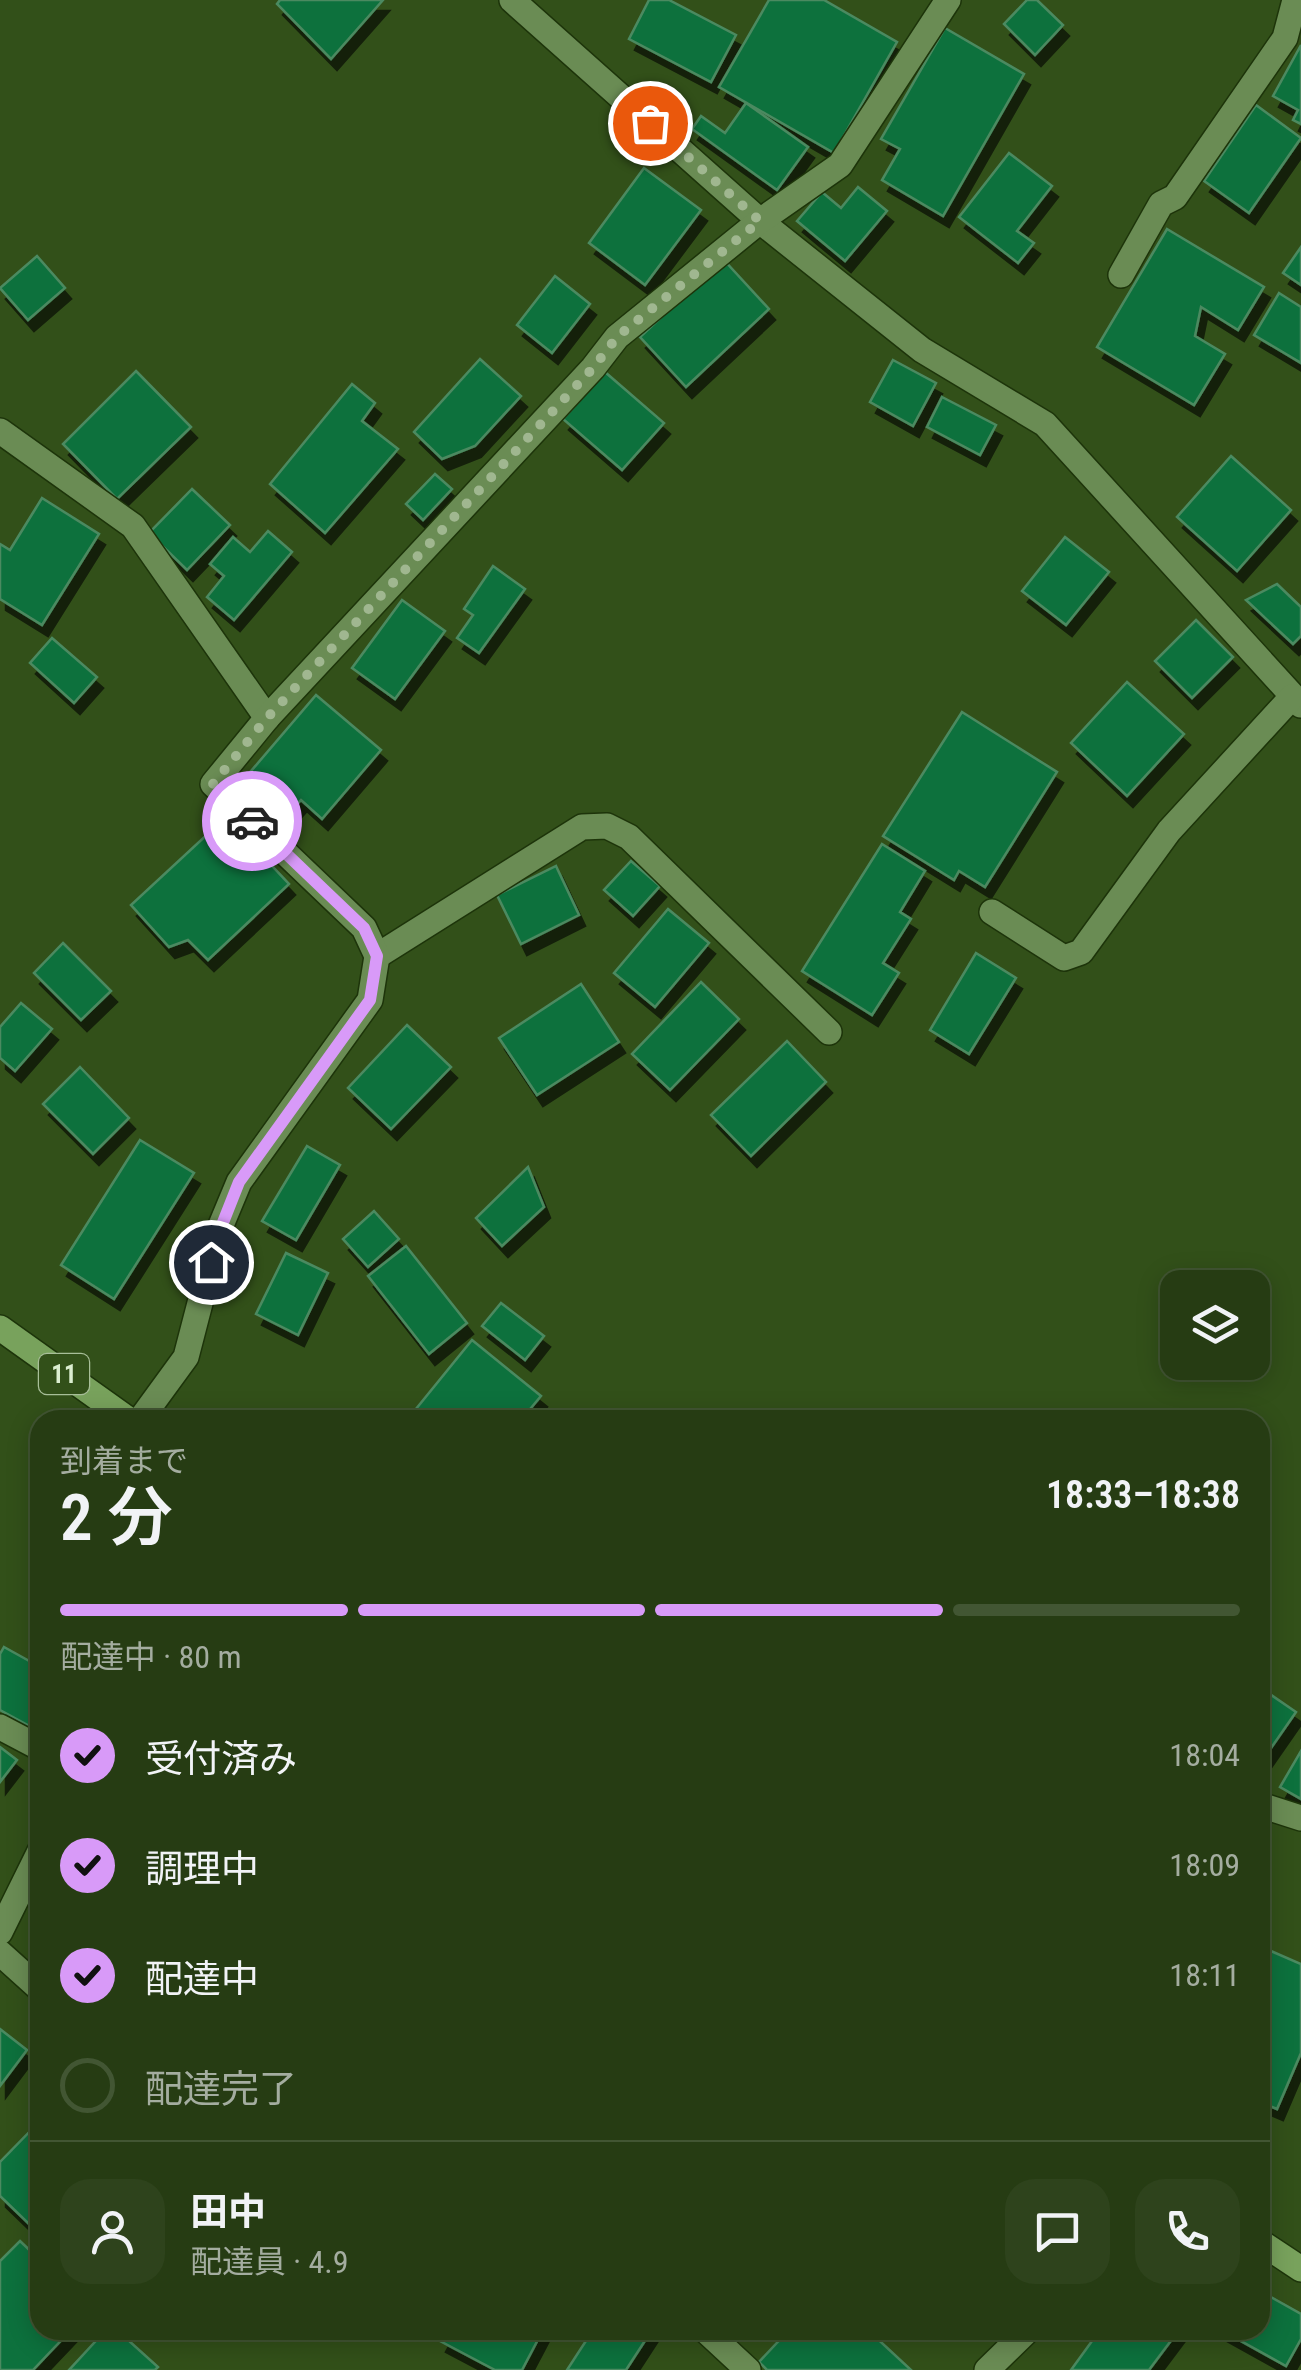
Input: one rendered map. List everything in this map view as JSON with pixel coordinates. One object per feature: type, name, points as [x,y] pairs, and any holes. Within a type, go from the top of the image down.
[{"type":"main road","name":"11","points":[[0,1328],[115,1410]]},
{"type":"main road","points":[[1270,2249],[1301,2269]]},
{"type":"street","points":[[512,0],[760,221],[922,350],[1045,424],[1296,701],[1169,830],[1081,952],[1064,958],[992,912]]},
{"type":"street","points":[[147,1410],[186,1358],[220,1230],[239,1182],[370,1000],[377,956],[364,928],[213,784],[267,718],[593,368],[617,337],[760,221],[840,165],[948,0]]},
{"type":"street","points":[[1121,275],[1161,204],[1175,197],[1285,38],[1295,0]]},
{"type":"street","points":[[0,431],[134,526],[267,718]]},
{"type":"street","points":[[377,956],[582,826],[606,826],[629,837],[829,1032]]},
{"type":"street","points":[[0,1727],[30,1743]]},
{"type":"street","points":[[1270,1808],[1301,1818]]},
{"type":"street","points":[[0,1932],[30,1871]]},
{"type":"street","points":[[0,1953],[30,1981]]},
{"type":"street","points":[[716,2340],[748,2370]]},
{"type":"street","points":[[987,2370],[1018,2340]]},
{"type":"building","points":[[280,0],[383,0],[331,59],[277,4]]},
{"type":"building","points":[[649,0],[669,0],[736,35],[711,82],[629,39]]},
{"type":"building","points":[[769,0],[824,0],[897,42],[834,153],[719,87]]},
{"type":"building","points":[[1027,0],[1037,0],[1063,25],[1035,55],[1004,24]]},
{"type":"building","points":[[945,28],[1024,74],[943,216],[882,180],[900,149],[881,139]]},
{"type":"building","points":[[1301,45],[1301,124],[1293,120],[1298,110],[1273,96]]},
{"type":"building","points":[[746,103],[808,147],[777,190],[692,129],[701,116],[725,133]]},
{"type":"building","points":[[1256,105],[1301,138],[1249,213],[1204,181]]},
{"type":"building","points":[[1009,153],[1052,186],[1017,231],[1034,243],[1018,263],[959,217]]},
{"type":"building","points":[[644,168],[701,210],[645,285],[589,243]]},
{"type":"building","points":[[858,187],[887,211],[845,261],[797,221],[822,192],[841,208]]},
{"type":"building","points":[[1167,229],[1264,287],[1238,330],[1201,307],[1195,336],[1225,354],[1194,405],[1097,347]]},
{"type":"building","points":[[1301,247],[1301,285],[1283,273]]},
{"type":"building","points":[[37,256],[65,288],[28,320],[0,288]]},
{"type":"building","points":[[723,259],[769,309],[686,387],[640,337]]},
{"type":"building","points":[[555,276],[590,304],[552,353],[517,325]]},
{"type":"building","points":[[1279,293],[1301,307],[1301,363],[1254,335]]},
{"type":"building","points":[[480,359],[521,396],[475,446],[442,459],[414,432]]},
{"type":"building","points":[[893,360],[936,383],[913,426],[870,402]]},
{"type":"building","points":[[136,371],[191,427],[117,499],[63,444]]},
{"type":"building","points":[[605,372],[664,423],[622,470],[563,419]]},
{"type":"building","points":[[352,384],[375,403],[362,421],[398,449],[325,533],[270,484]]},
{"type":"building","points":[[942,397],[996,425],[980,455],[927,427]]},
{"type":"building","points":[[1231,456],[1291,510],[1237,571],[1177,517]]},
{"type":"building","points":[[435,474],[452,489],[423,520],[406,504]]},
{"type":"building","points":[[192,489],[230,525],[187,570],[149,533]]},
{"type":"building","points":[[42,498],[99,534],[42,625],[0,599],[0,544],[10,550]]},
{"type":"building","points":[[268,531],[292,552],[234,620],[207,597],[224,576],[210,564],[233,537],[250,552]]},
{"type":"building","points":[[1065,537],[1109,572],[1066,625],[1022,591]]},
{"type":"building","points":[[493,566],[525,589],[479,653],[457,638],[473,615],[464,609]]},
{"type":"building","points":[[1277,584],[1301,607],[1301,636],[1293,644],[1246,600]]},
{"type":"building","points":[[402,600],[445,631],[395,699],[352,668]]},
{"type":"building","points":[[1196,620],[1233,657],[1192,698],[1155,661]]},
{"type":"building","points":[[52,638],[97,677],[74,703],[30,663]]},
{"type":"building","points":[[1127,682],[1184,734],[1127,796],[1071,743]]},
{"type":"building","points":[[316,695],[381,750],[322,819],[301,800],[282,821],[240,784]]},
{"type":"building","points":[[962,712],[1057,772],[985,887],[959,871],[954,880],[883,836]]},
{"type":"building","points":[[226,817],[289,884],[208,960],[188,940],[169,947],[131,905]]},
{"type":"building","points":[[882,844],[925,871],[900,912],[911,919],[883,963],[899,973],[872,1015],[802,971]]},
{"type":"building","points":[[631,861],[660,886],[633,916],[604,890]]},
{"type":"building","points":[[556,866],[579,915],[521,944],[497,895]]},
{"type":"building","points":[[668,909],[709,943],[655,1007],[614,973]]},
{"type":"building","points":[[63,943],[111,991],[81,1020],[34,973]]},
{"type":"building","points":[[976,953],[1016,978],[969,1054],[930,1030]]},
{"type":"building","points":[[701,982],[739,1019],[670,1090],[632,1054]]},
{"type":"building","points":[[581,984],[619,1042],[537,1095],[499,1038]]},
{"type":"building","points":[[21,1003],[52,1029],[15,1071],[0,1058],[0,1027]]},
{"type":"building","points":[[407,1025],[451,1067],[391,1129],[348,1088]]},
{"type":"building","points":[[787,1041],[826,1082],[751,1156],[711,1115]]},
{"type":"building","points":[[80,1067],[129,1118],[93,1154],[43,1104]]},
{"type":"building","points":[[140,1140],[194,1173],[114,1299],[61,1265]]},
{"type":"building","points":[[307,1146],[340,1165],[296,1240],[262,1221]]},
{"type":"building","points":[[528,1167],[544,1207],[502,1246],[476,1218]]},
{"type":"building","points":[[374,1211],[399,1239],[368,1267],[343,1239]]},
{"type":"building","points":[[406,1246],[467,1323],[429,1354],[368,1276]]},
{"type":"building","points":[[286,1253],[328,1273],[298,1335],[256,1314]]},
{"type":"building","points":[[501,1303],[544,1336],[525,1360],[482,1326]]},
{"type":"building","points":[[472,1340],[541,1396],[529,1410],[415,1410]]},
{"type":"building","points":[[4,1647],[30,1661],[30,1726],[0,1710],[0,1654]]},
{"type":"building","points":[[1270,1694],[1296,1712],[1270,1750]]},
{"type":"building","points":[[0,1747],[17,1760],[0,1782]]},
{"type":"building","points":[[1301,1751],[1301,1799],[1280,1787]]},
{"type":"building","points":[[1270,1951],[1301,1964],[1301,2053],[1277,2109],[1270,2106]]},
{"type":"building","points":[[0,2029],[27,2050],[0,2086]]},
{"type":"building","points":[[30,2131],[30,2225],[0,2196],[0,2162]]},
{"type":"building","points":[[20,2241],[30,2250],[30,2340],[62,2340],[33,2370],[0,2370],[0,2261]]},
{"type":"building","points":[[1270,2297],[1301,2314],[1301,2339],[1286,2366],[1239,2340],[1270,2340]]},
{"type":"building","points":[[97,2340],[128,2340],[158,2367],[155,2370],[69,2370]]},
{"type":"building","points":[[538,2340],[522,2370],[495,2370],[440,2341]]},
{"type":"building","points":[[586,2340],[646,2340],[626,2370],[567,2370]]},
{"type":"building","points":[[780,2340],[879,2340],[911,2370],[767,2370],[759,2362]]},
{"type":"building","points":[[1093,2340],[1172,2340],[1149,2370],[1071,2370]]},
{"type":"way so far","points":[[252,821],[213,784],[267,718],[593,368],[617,337],[760,221],[650,123]]},
{"type":"route","points":[[211,1262],[239,1182],[370,1000],[377,956],[364,928],[252,821]]}]
